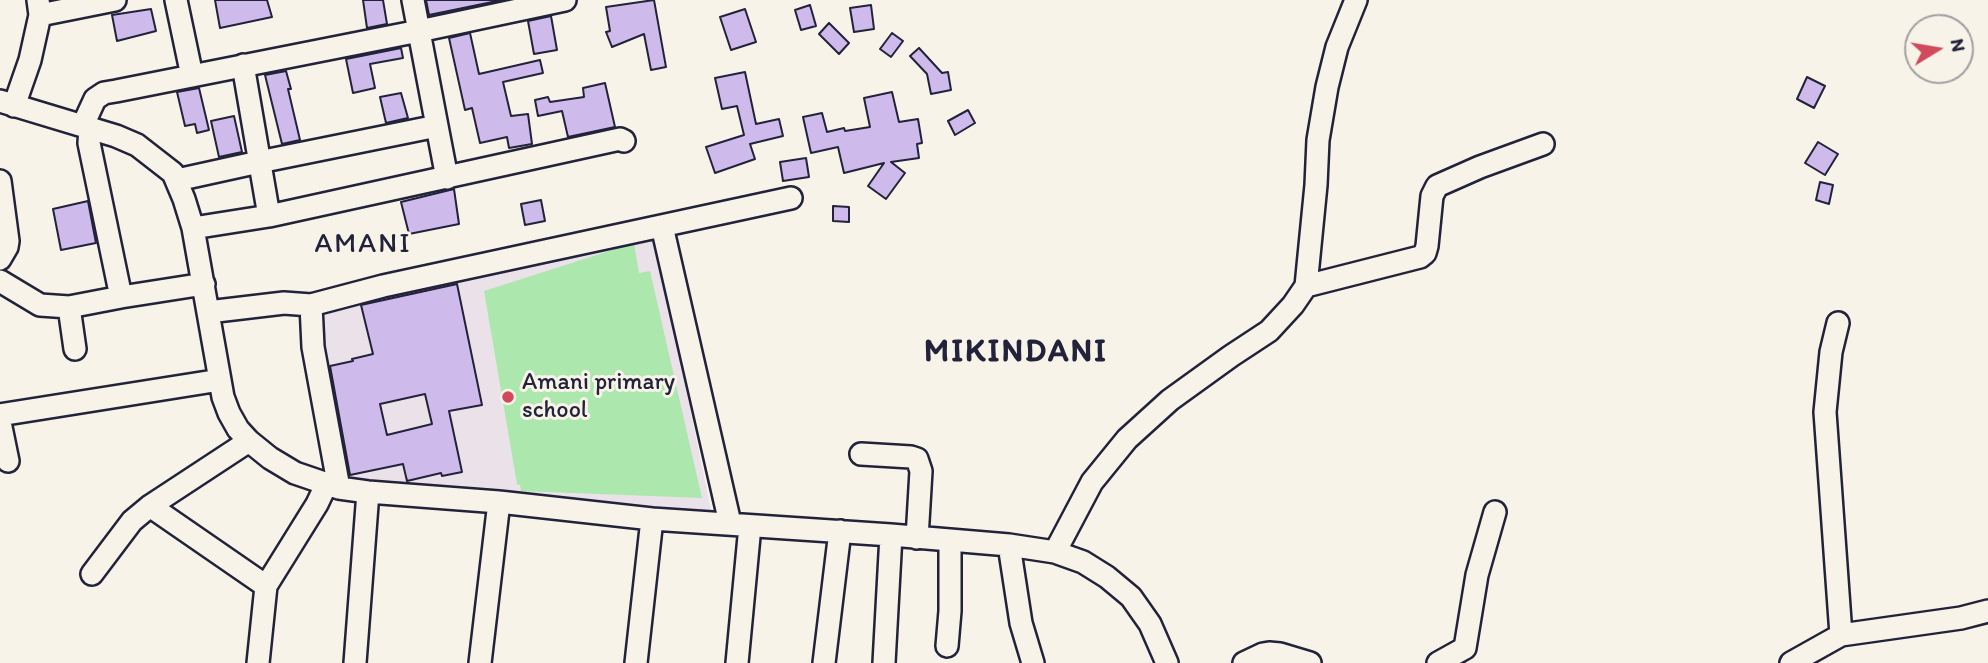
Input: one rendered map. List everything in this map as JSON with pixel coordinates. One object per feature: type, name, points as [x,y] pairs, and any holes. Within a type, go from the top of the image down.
[{"type":"street","points":[[115,0],[39,8],[30,60],[7,104],[116,136],[137,145],[168,169],[177,180],[193,228],[223,397],[238,429],[270,458],[295,473],[332,486],[368,492],[499,502],[652,519],[1009,545],[1055,552],[1083,562],[1131,597],[1150,624],[1167,663]]},
{"type":"street","points":[[176,0],[192,76]]},
{"type":"street","points":[[412,0],[447,178]]},
{"type":"street","points":[[121,296],[87,127],[95,99],[99,96],[132,87],[565,0]]},
{"type":"street","points":[[1055,552],[1092,482],[1128,439],[1170,400],[1269,331],[1287,313],[1306,286],[1318,139],[1337,47],[1356,0]]},
{"type":"street","points":[[243,65],[269,216]]},
{"type":"street","points":[[177,180],[437,126]]},
{"type":"street","points":[[193,228],[269,216],[620,139],[624,141]]},
{"type":"street","points":[[1306,286],[1420,257],[1427,246],[1432,196],[1437,186],[1543,144]]},
{"type":"street","points":[[0,181],[8,241],[0,259]]},
{"type":"street","points":[[208,312],[284,303],[311,305],[383,286],[791,198]]},
{"type":"street","points":[[662,226],[740,524],[737,663]]},
{"type":"street","points":[[0,281],[40,305],[69,307],[121,296],[204,285]]},
{"type":"street","points":[[258,663],[266,586],[317,504],[332,486],[313,347],[311,305]]},
{"type":"street","points":[[69,307],[75,349]]},
{"type":"street","points":[[1838,323],[1831,352],[1825,412],[1841,635]]},
{"type":"street","points":[[0,415],[220,380]]},
{"type":"street","points":[[0,422],[8,461]]},
{"type":"street","points":[[92,574],[132,521],[150,506],[249,441]]},
{"type":"street","points":[[861,454],[917,459],[920,481],[917,538]]},
{"type":"street","points":[[355,663],[368,492]]},
{"type":"street","points":[[480,663],[499,502]]},
{"type":"street","points":[[150,506],[266,586]]},
{"type":"street","points":[[1437,663],[1465,648],[1477,575],[1495,512]]},
{"type":"street","points":[[636,663],[652,519]]},
{"type":"street","points":[[824,663],[840,531]]},
{"type":"street","points":[[884,663],[891,535]]},
{"type":"street","points":[[947,646],[950,541]]},
{"type":"street","points":[[1009,545],[1029,662]]},
{"type":"street","points":[[1790,663],[1841,635],[1961,618],[1988,611]]},
{"type":"street","points":[[1244,663],[1269,653],[1310,663]]},
{"type":"shaded area","name":"Amani primary school","points":[[654,234],[712,515],[342,485],[315,309]]},
{"type":"green space","points":[[634,243],[639,273],[650,271],[702,498],[521,491],[520,485],[517,484],[484,291]]},
{"type":"building","points":[[215,0],[267,0],[272,17],[220,28]]},
{"type":"building","points":[[363,0],[383,0],[387,24],[367,28]]},
{"type":"building","points":[[426,0],[502,0],[429,15]]},
{"type":"building","points":[[654,0],[666,67],[651,70],[644,34],[612,47],[606,32],[610,31],[606,7]]},
{"type":"building","points":[[810,5],[816,26],[801,30],[795,10]]},
{"type":"building","points":[[871,5],[874,29],[854,32],[850,8]]},
{"type":"building","points":[[151,9],[156,31],[117,41],[112,15]]},
{"type":"building","points":[[745,9],[756,42],[731,50],[720,17]]},
{"type":"building","points":[[551,16],[557,50],[534,54],[528,21]]},
{"type":"building","points":[[829,23],[849,43],[839,54],[819,34]]},
{"type":"building","points":[[470,33],[479,74],[540,60],[543,73],[503,82],[511,116],[528,114],[532,144],[509,148],[507,137],[480,143],[472,108],[465,110],[449,38]]},
{"type":"building","points":[[892,33],[903,41],[891,57],[880,49]]},
{"type":"building","points":[[401,48],[403,58],[370,64],[375,88],[353,93],[346,59]]},
{"type":"building","points":[[919,48],[942,73],[948,72],[951,90],[931,94],[927,74],[910,56]]},
{"type":"building","points":[[286,71],[300,140],[282,144],[265,75]]},
{"type":"building","points":[[745,72],[756,124],[779,119],[783,136],[750,144],[755,159],[715,173],[706,147],[744,135],[737,106],[722,109],[715,78]]},
{"type":"building","points":[[1807,77],[1825,86],[1814,108],[1797,99]]},
{"type":"building","points":[[605,83],[615,127],[568,137],[562,111],[538,116],[535,100],[548,97],[550,102],[584,97],[583,88]]},
{"type":"building","points":[[199,88],[209,130],[197,133],[195,124],[185,126],[177,92]]},
{"type":"building","points":[[892,92],[899,122],[918,119],[922,143],[917,144],[919,158],[891,162],[905,173],[886,199],[868,186],[884,163],[844,173],[838,147],[811,153],[803,117],[822,113],[827,132],[870,127],[864,98]]},
{"type":"building","points":[[401,93],[408,118],[386,123],[380,97]]},
{"type":"building","points":[[968,110],[975,123],[955,135],[948,121]]},
{"type":"building","points":[[234,116],[242,152],[219,157],[211,121]]},
{"type":"building","points":[[1818,142],[1838,154],[1825,175],[1805,163]]},
{"type":"building","points":[[806,158],[809,177],[783,181],[780,162]]},
{"type":"building","points":[[1820,182],[1833,185],[1829,204],[1816,200]]},
{"type":"building","points":[[454,189],[459,224],[409,234],[401,202]]},
{"type":"building","points":[[541,200],[545,221],[525,225],[521,204]]},
{"type":"building","points":[[88,201],[96,243],[61,250],[53,209]]},
{"type":"building","points":[[833,206],[849,207],[849,222],[833,221]]},
{"type":"building","points":[[457,284],[482,405],[449,411],[462,472],[442,476],[441,473],[407,481],[403,464],[350,475],[330,366],[373,354],[361,305]],"holes":[[[425,394],[432,424],[387,435],[380,404]]]},
{"type":"place","name":"Amani primary school","points":[[508,397]]},
{"type":"district","name":"AMANI","points":[[363,245]]},
{"type":"district","name":"MIKINDANI","points":[[1016,353]]}]
